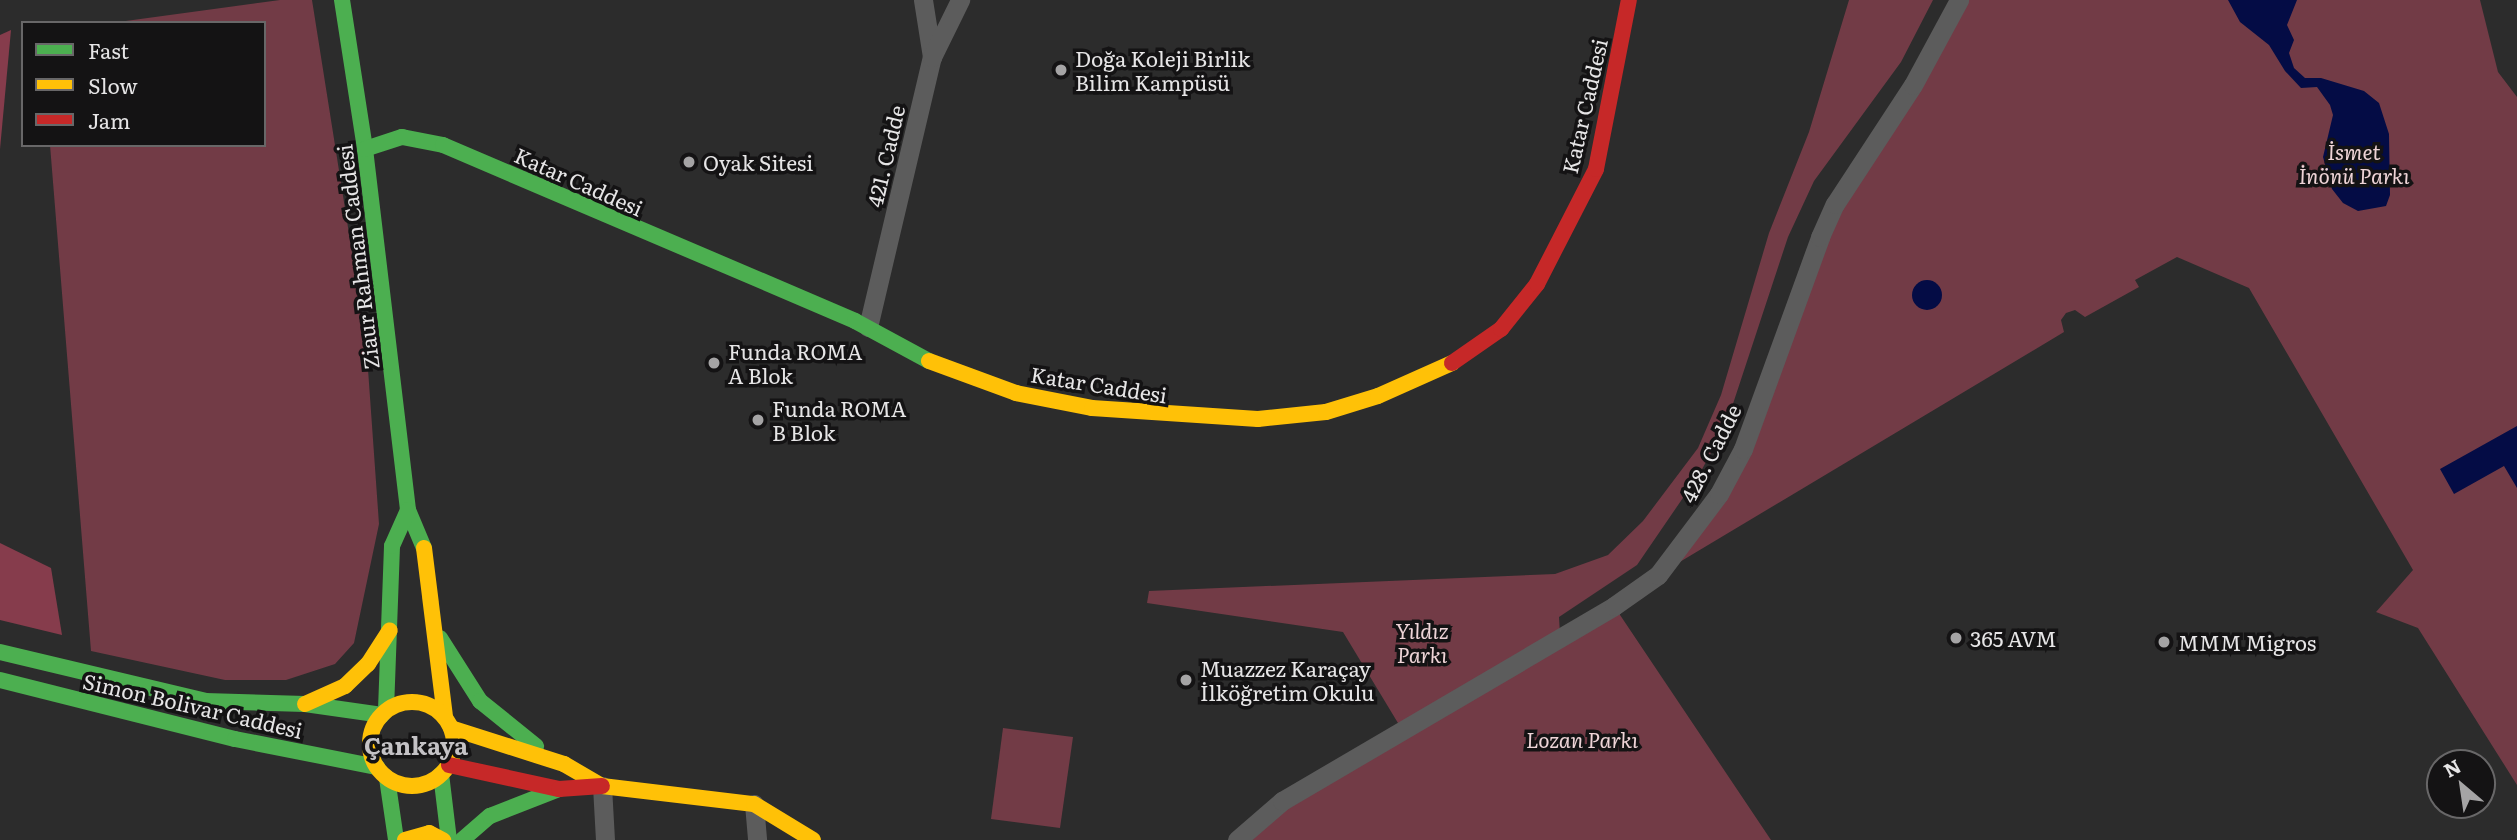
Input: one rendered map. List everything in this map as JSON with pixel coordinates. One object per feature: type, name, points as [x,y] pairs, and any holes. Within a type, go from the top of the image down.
[{"type":"main road","name":"Ziaur Rahman Caddesi","points":[[342,0],[365,149],[408,510],[424,545],[448,722]]},
{"type":"main road","name":"Katar Caddesi","points":[[365,149],[402,137],[443,145],[868,327],[941,367],[1016,393],[1092,408],[1258,419],[1326,412],[1378,397],[1446,367],[1501,329],[1537,284],[1596,169],[1629,0]]},
{"type":"main road","points":[[396,840],[382,773],[370,743],[384,713],[391,629],[392,546],[408,510]]},
{"type":"main road","points":[[433,627],[480,701],[507,727],[602,786]]},
{"type":"main road","points":[[306,704],[345,686],[368,664],[391,629]]},
{"type":"main road","name":"Simon Bolivar Caddesi","points":[[0,652],[205,701],[306,704],[384,713]]},
{"type":"main road","name":"Simon Bolivar Caddesi","points":[[0,680],[382,773]]},
{"type":"main road","points":[[384,713],[411,702],[424,703],[448,722],[564,764]]},
{"type":"main road","points":[[448,722],[454,740],[445,769],[449,840]]},
{"type":"main road","points":[[382,773],[415,786],[445,769],[559,789],[602,786],[754,804],[813,840]]},
{"type":"main road","points":[[462,840],[489,816],[559,789]]},
{"type":"main road","points":[[405,840],[429,833],[443,840]]},
{"type":"street","points":[[923,0],[932,57]]},
{"type":"street","name":"421. Cadde","points":[[868,327],[932,57],[960,0]]},
{"type":"street","name":"428. Cadde","points":[[1237,840],[1282,801],[1614,606],[1658,575],[1696,528],[1743,449],[1819,237],[1835,204],[1913,85],[1959,0]]},
{"type":"street","points":[[602,786],[605,840]]},
{"type":"street","points":[[754,804],[757,840]]},
{"type":"green space","points":[[280,0],[312,0],[366,341],[379,524],[354,643],[335,664],[286,680],[225,680],[91,651],[50,147],[266,147],[266,21],[126,21]]},
{"type":"green space","points":[[1849,0],[1933,0],[1901,62],[1814,181],[1788,237],[1726,425],[1700,473],[1637,565],[1559,617],[1560,634],[1614,606],[1771,840],[1237,840],[1401,728],[1343,632],[1147,603],[1149,591],[1555,574],[1608,555],[1643,521],[1698,448],[1721,395],[1769,233],[1809,132]]},
{"type":"green space","name":"İsmet İnönü Parkı","points":[[1959,0],[2480,0],[2498,72],[2517,97],[2517,785],[2418,628],[2376,612],[2413,570],[2249,288],[2177,257],[2135,280],[2139,287],[2085,317],[2075,310],[2066,313],[2061,320],[2064,332],[1658,575],[1719,494],[1820,237]]},
{"type":"green space","points":[[1003,728],[1073,737],[1060,828],[991,819]]},
{"type":"shaded area","points":[[2228,0],[2297,0],[2287,25],[2294,40],[2289,53],[2294,68],[2305,78],[2321,78],[2364,91],[2379,103],[2389,134],[2390,195],[2386,206],[2358,211],[2343,203],[2332,189],[2323,157],[2333,115],[2330,105],[2317,87],[2301,88],[2285,71],[2269,45],[2240,22]]},
{"type":"shaded area","points":[[11,30],[0,149],[0,35]]},
{"type":"shaded area","points":[[1927,280],[1938,284],[1942,295],[1938,306],[1927,310],[1916,306],[1912,295],[1916,284]]},
{"type":"shaded area","points":[[2517,426],[2517,488],[2504,466],[2454,494],[2440,469]]},
{"type":"shaded area","points":[[0,543],[51,568],[62,635],[0,620]]},
{"type":"traffic: fast","points":[[342,0],[365,149],[408,510],[424,548]]},
{"type":"traffic: fast","points":[[365,149],[402,137],[443,145],[855,321],[929,361]]},
{"type":"traffic: fast","points":[[386,710],[392,546],[408,510]]},
{"type":"traffic: fast","points":[[440,638],[480,701],[536,746]]},
{"type":"traffic: fast","points":[[0,652],[205,701],[305,704],[382,715]]},
{"type":"traffic: fast","points":[[0,680],[235,739],[377,767]]},
{"type":"traffic: fast","points":[[441,774],[449,840]]},
{"type":"traffic: fast","points":[[387,778],[396,840]]},
{"type":"traffic: fast","points":[[462,840],[490,816],[559,789]]},
{"type":"traffic: slow","points":[[929,361],[1016,393],[1092,408],[1258,419],[1326,412],[1378,396],[1452,363]]},
{"type":"traffic: slow","points":[[424,548],[445,717]]},
{"type":"traffic: slow","points":[[305,704],[345,686],[368,664],[390,630]]},
{"type":"traffic: slow","points":[[412,702],[428,705],[442,714],[451,728],[454,744],[451,760],[442,774],[428,783],[412,786],[396,783],[382,774],[373,760],[370,744],[373,728],[382,714],[396,705],[412,702]]},
{"type":"traffic: slow","points":[[451,728],[564,764],[602,786],[754,804],[813,840]]},
{"type":"traffic: slow","points":[[405,840],[429,833],[443,840]]},
{"type":"traffic: jam","points":[[1452,363],[1501,329],[1537,284],[1596,169],[1629,0]]},
{"type":"traffic: jam","points":[[449,765],[559,789],[602,786]]},
{"type":"place","name":"Doğa Koleji Birlik Bilim Kampüsü","points":[[1061,70]]},
{"type":"place","name":"Oyak Sitesi","points":[[689,162]]},
{"type":"place","name":"Funda ROMA A Blok","points":[[714,363]]},
{"type":"place","name":"Funda ROMA B Blok","points":[[758,420]]},
{"type":"place","name":"365 AVM","points":[[1956,638]]},
{"type":"place","name":"MMM Migros","points":[[2164,642]]},
{"type":"place","name":"Muazzez Karaçay İlköğretim Okulu","points":[[1186,680]]},
{"type":"district","name":"Çankaya","points":[[416,745]]},
{"type":"park label","name":"Yıldız Parkı","points":[[1422,642]]},
{"type":"park label","name":"Lozan Parkı","points":[[1582,739]]}]
